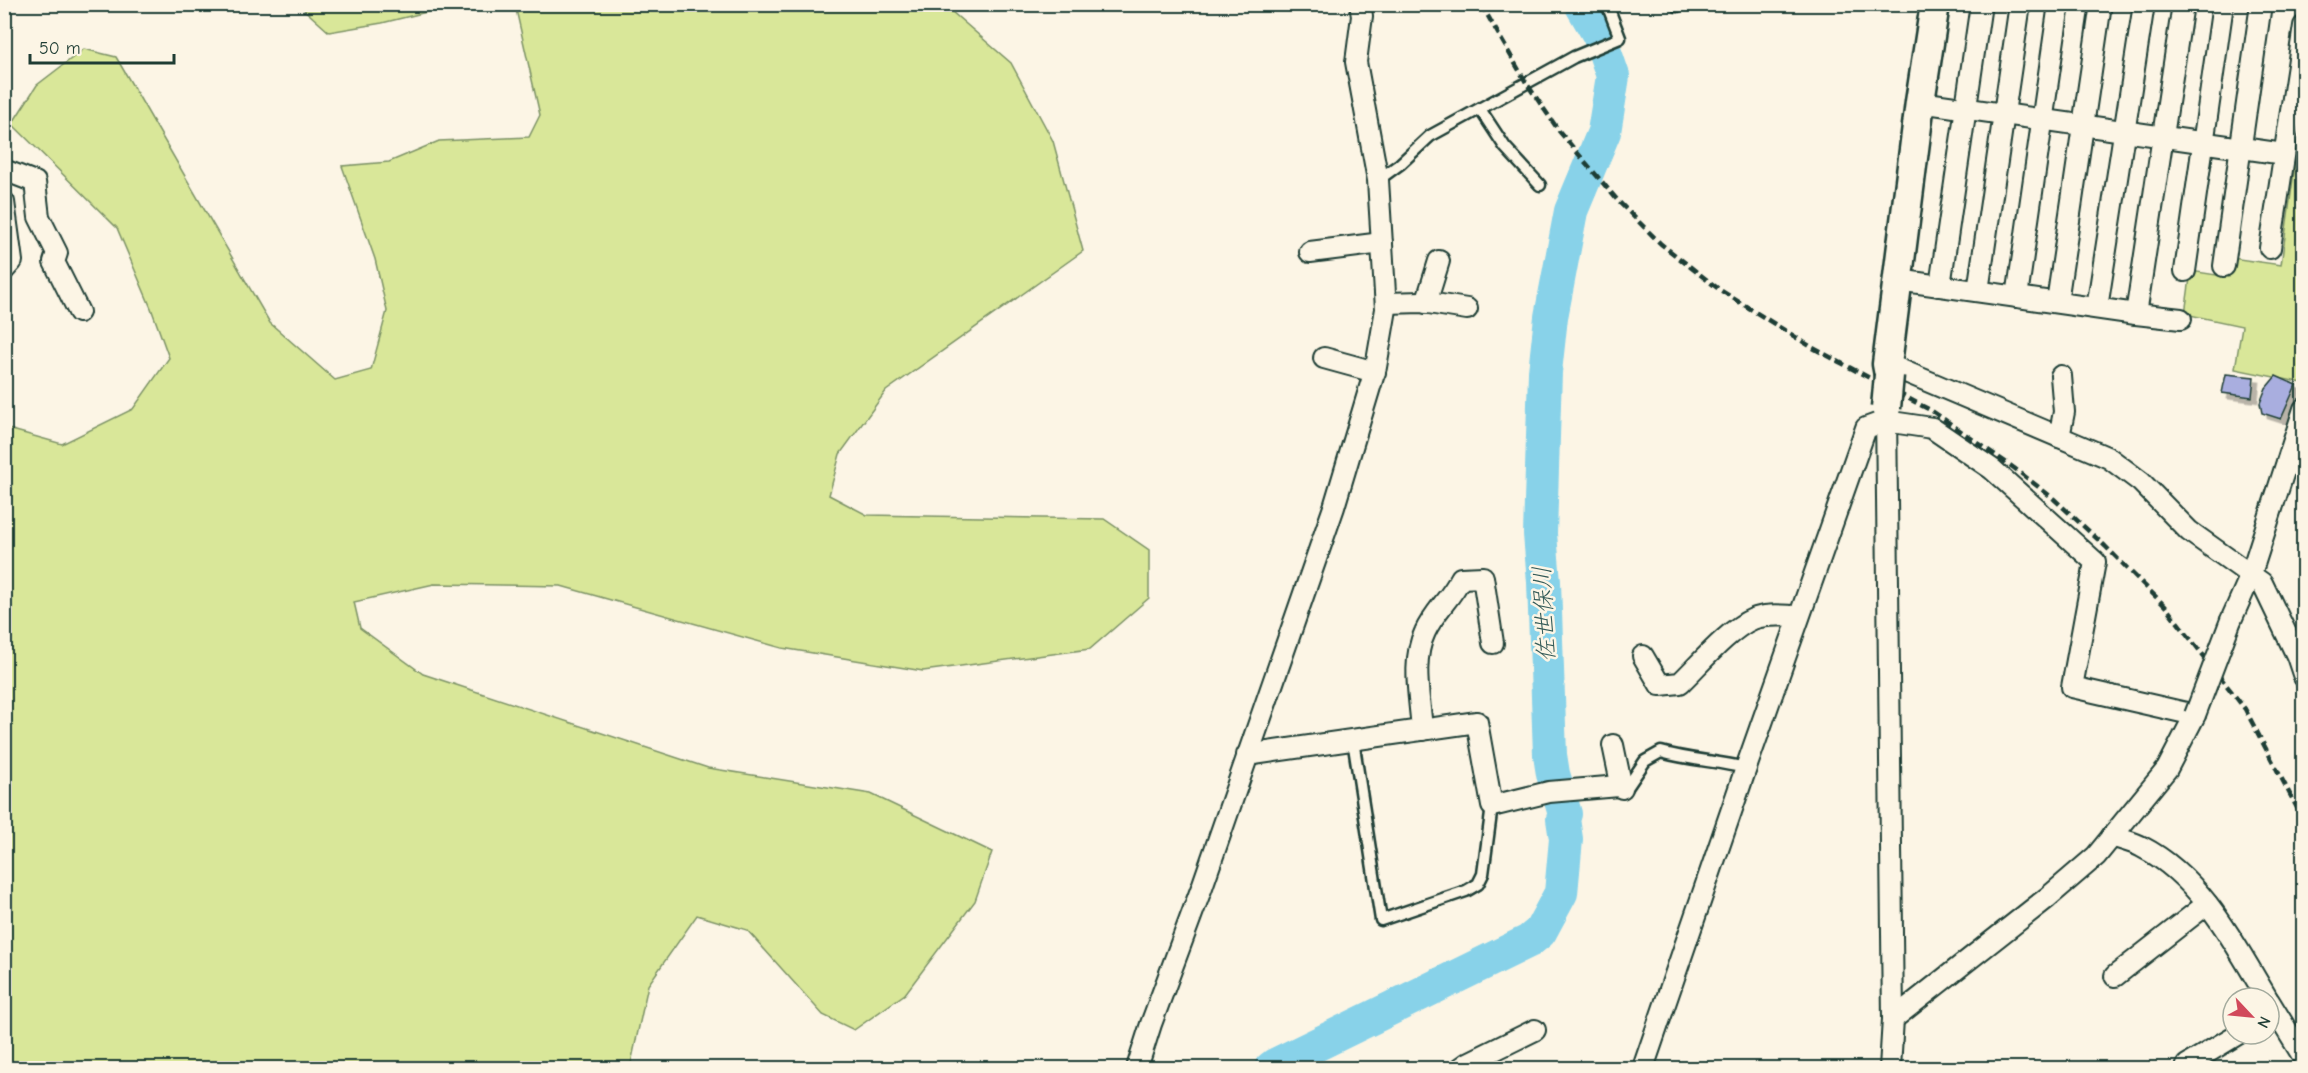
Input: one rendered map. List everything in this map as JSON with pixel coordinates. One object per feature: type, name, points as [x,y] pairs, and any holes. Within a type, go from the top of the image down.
[{"type":"street","points":[[1137,1068],[1334,507],[1375,372],[1386,303],[1378,180],[1356,62],[1362,16],[1360,4]]},
{"type":"street","points":[[1888,1067],[1893,1019],[1886,414],[1888,370],[1898,280],[1920,102],[1935,4]]},
{"type":"street","points":[[1940,286],[1981,4]]},
{"type":"street","points":[[1978,291],[2020,4]]},
{"type":"street","points":[[2017,297],[2059,4]]},
{"type":"street","points":[[2057,302],[2101,4]]},
{"type":"street","points":[[2097,308],[2144,4]]},
{"type":"street","points":[[2136,314],[2183,4]]},
{"type":"street","points":[[2185,271],[2223,4]]},
{"type":"street","points":[[2224,266],[2261,4]]},
{"type":"street","points":[[2270,248],[2304,26]]},
{"type":"street","points":[[1920,102],[2284,154]]},
{"type":"street","points":[[4,170],[35,182],[39,218],[57,253],[54,262],[79,312]]},
{"type":"street","points":[[4,202],[12,261],[4,270]]},
{"type":"street","points":[[1318,257],[1382,243]]},
{"type":"street","points":[[1426,303],[1439,261]]},
{"type":"street","points":[[1898,280],[2181,319]]},
{"type":"street","points":[[1386,303],[1426,303],[1467,309]]},
{"type":"street","points":[[1324,358],[1375,372]]},
{"type":"street","points":[[1888,370],[2109,458],[2141,482],[2189,531],[2250,577],[2262,583],[2298,656],[2304,677]]},
{"type":"street","points":[[2060,437],[2064,412],[2061,376]]},
{"type":"street","points":[[1893,1019],[2047,898],[2096,856],[2167,769],[2195,715],[2230,620],[2250,577],[2304,409]]},
{"type":"street","points":[[1643,1068],[1866,428],[1886,414]]},
{"type":"street","points":[[1886,414],[1932,428],[1992,469],[2095,562],[2072,687],[2195,715]]},
{"type":"street","points":[[1422,730],[1418,659],[1424,634],[1437,613],[1454,593],[1461,578],[1483,577],[1493,643]]},
{"type":"street","points":[[1643,656],[1660,684],[1680,684],[1736,629],[1754,618],[1799,616]]},
{"type":"street","points":[[1247,755],[1477,722],[1492,806],[1549,792],[1620,787],[1613,745]]},
{"type":"street","points":[[2112,836],[2140,846],[2160,857],[2207,904],[2216,914],[2258,986]]},
{"type":"street","points":[[2115,976],[2207,904]]},
{"type":"street","points":[[2281,1023],[2304,1058]]},
{"type":"street","points":[[1461,1068],[1535,1030]]},
{"type":"street","points":[[2189,1068],[2187,1065],[2221,1044]]},
{"type":"lane","points":[[1378,180],[1401,164],[1430,136],[1574,57],[1620,38],[1607,4]]},
{"type":"lane","points":[[1480,109],[1505,147],[1540,185]]},
{"type":"lane","points":[[1353,740],[1382,921],[1466,891],[1478,884],[1483,874],[1492,806]]},
{"type":"lane","points":[[1620,787],[1626,789],[1645,761],[1661,752],[1688,759],[1746,768]]},
{"type":"green space","points":[[299,5],[455,5],[382,23],[329,32]]},
{"type":"green space","points":[[515,5],[944,5],[1011,63],[1053,141],[1083,251],[886,391],[840,454],[829,495],[867,515],[1104,519],[1149,550],[1149,598],[1090,649],[923,671],[782,648],[561,586],[434,584],[354,602],[360,628],[423,674],[708,768],[871,794],[992,852],[975,901],[905,994],[854,1030],[823,1015],[747,930],[697,915],[648,985],[630,1068],[5,1068],[5,428],[62,444],[133,409],[169,358],[151,308],[117,228],[12,124],[37,85],[84,49],[116,57],[270,323],[335,380],[371,370],[387,311],[375,259],[342,166],[389,162],[439,141],[529,137],[540,115]]},
{"type":"green space","points":[[2303,108],[2303,383],[2235,369],[2242,326],[2185,314],[2191,271],[2229,277],[2232,258],[2281,265]]},
{"type":"building","points":[[2226,374],[2254,377],[2252,397],[2222,393]]},
{"type":"building","points":[[2276,376],[2296,385],[2281,419],[2262,413],[2260,403],[2266,388]]},
{"type":"waterway","name":"佐世保川","points":[[1271,1068],[1529,941],[1540,932],[1561,893],[1566,839],[1563,819],[1565,814],[1550,755],[1544,582],[1540,534],[1545,372],[1551,317],[1571,211],[1604,132],[1613,76],[1599,35],[1581,4]]},
{"type":"railway","points":[[1481,4],[1527,84],[1559,131],[1619,202],[1661,244],[1720,290],[1813,348],[1932,411],[2054,499],[2105,546],[2165,606],[2245,709],[2304,821]]}]
